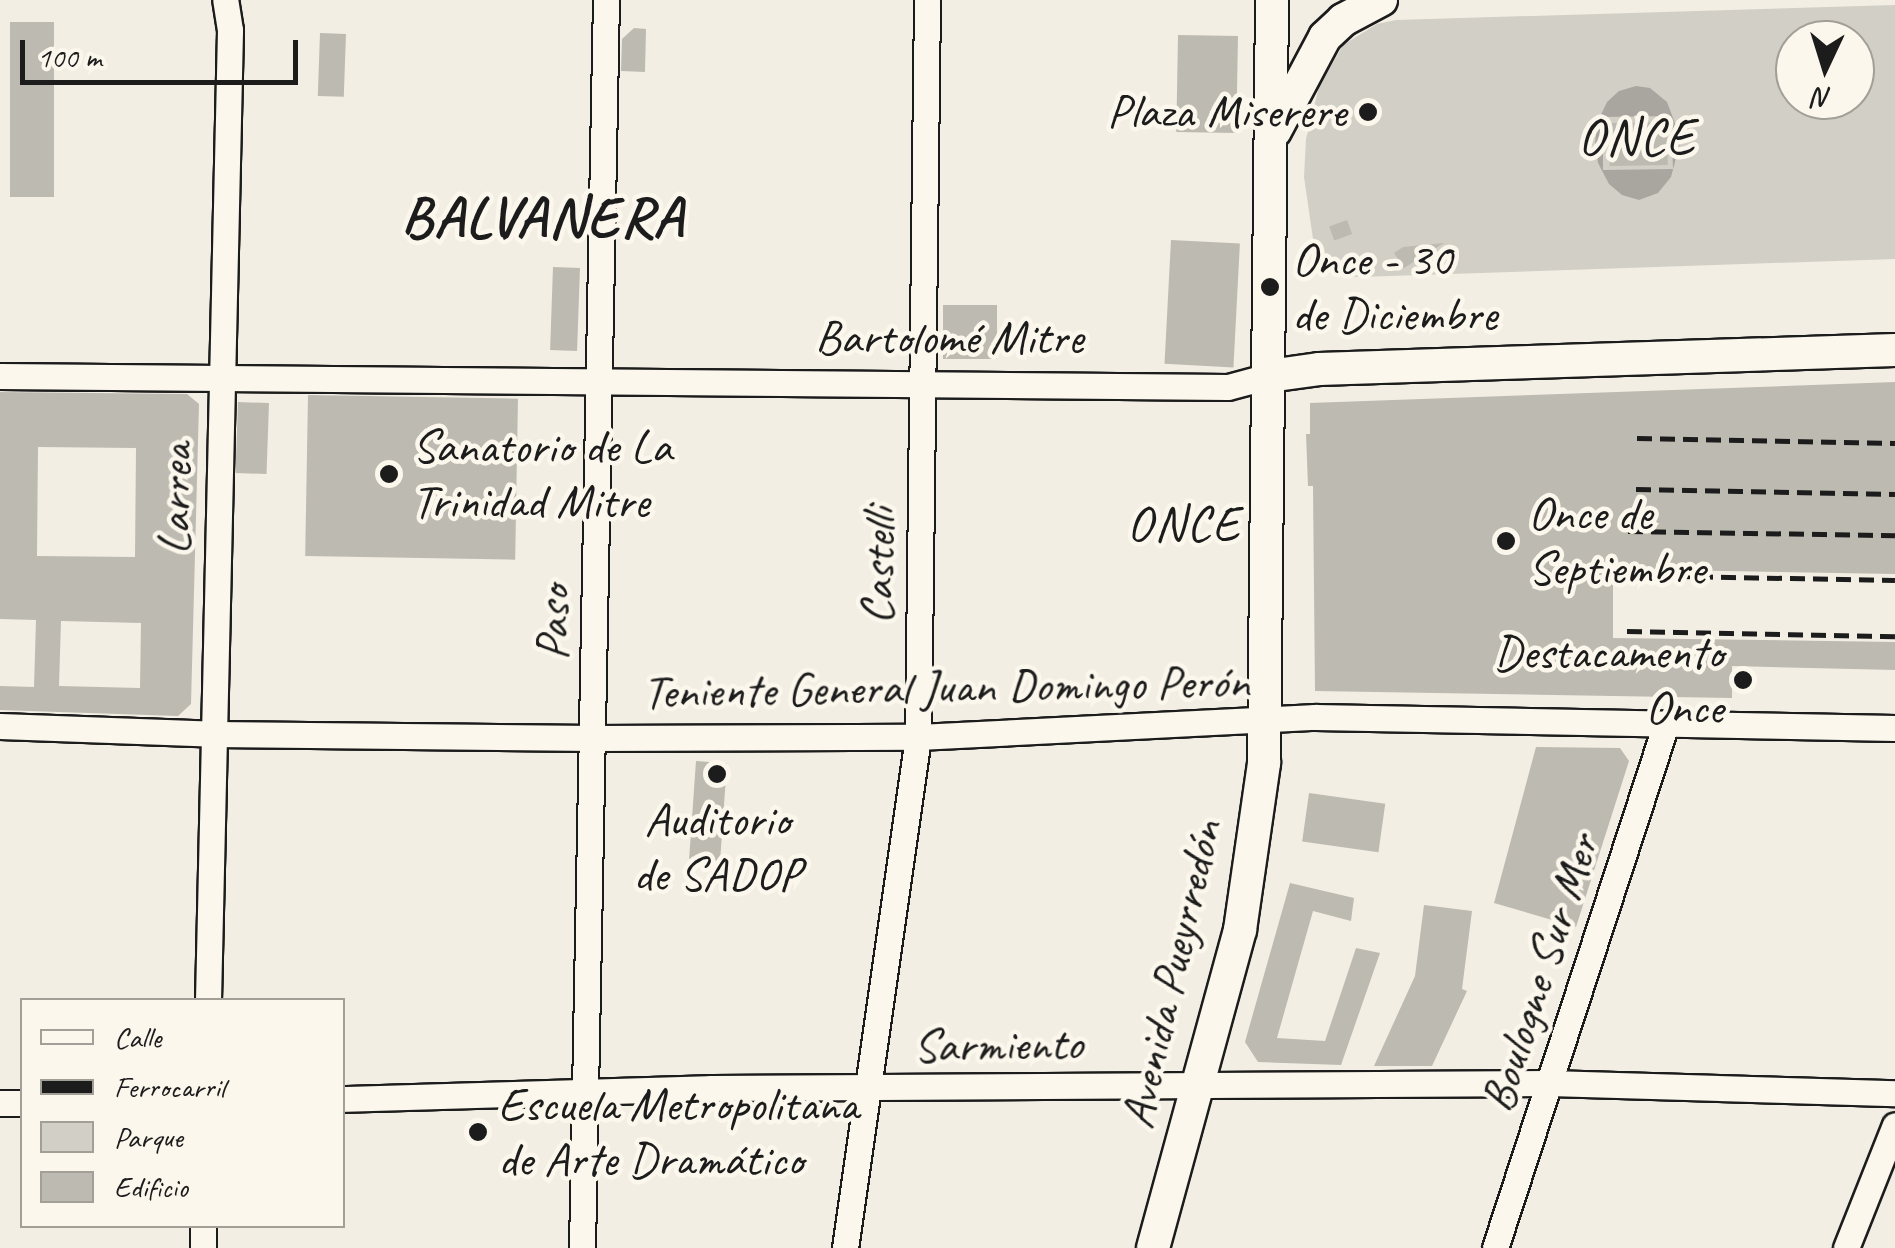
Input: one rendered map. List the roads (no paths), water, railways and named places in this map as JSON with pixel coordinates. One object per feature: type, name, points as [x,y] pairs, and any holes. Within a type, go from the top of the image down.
[{"type":"main road","name":"Avenida Pueyrredón","points":[[1153,1248],[1243,916],[1258,819],[1265,722],[1272,0]]},
{"type":"main road","points":[[1269,144],[1325,37],[1343,20],[1381,0]]},
{"type":"main road","name":"Bartolomé Mitre","points":[[1268,376],[1320,369],[1895,350]]},
{"type":"street","name":"Larrea","points":[[208,998],[230,30],[225,0]]},
{"type":"street","name":"Paso","points":[[582,1248],[606,0]]},
{"type":"street","name":"Castelli","points":[[846,1248],[918,736],[928,0]]},
{"type":"street","name":"Bartolomé Mitre","points":[[0,376],[1228,387],[1268,376]]},
{"type":"street","name":"Teniente General Juan Domingo Perón","points":[[0,726],[214,734],[594,738],[918,736],[1315,717],[1895,728]]},
{"type":"street","name":"Boulogne Sur Mer","points":[[1495,1248],[1666,724]]},
{"type":"street","name":"Sarmiento","points":[[345,1099],[585,1091],[1549,1083],[1895,1094]]},
{"type":"street","points":[[1846,1248],[1895,1125]]},
{"type":"railway","points":[[1637,438],[1895,443]]},
{"type":"railway","points":[[1636,489],[1895,494]]},
{"type":"railway","points":[[1628,531],[1895,535]]},
{"type":"railway","points":[[1629,575],[1895,580]]},
{"type":"railway","points":[[1627,631],[1895,636]]},
{"type":"place","name":"Plaza Miserere","points":[[1368,112]]},
{"type":"place","name":"Once - 30 de Diciembre","points":[[1270,287]]},
{"type":"place","name":"Sanatorio de La Trinidad Mitre","points":[[389,474]]},
{"type":"place","name":"Once de Septiembre","points":[[1506,541]]},
{"type":"place","name":"Destacamento Once","points":[[1743,680]]},
{"type":"place","name":"Auditorio de SADOP","points":[[717,774]]},
{"type":"place","name":"Escuela Metropolitana de Arte Dramático","points":[[478,1132]]},
{"type":"district","name":"ONCE","points":[[1637,138]]},
{"type":"district","name":"BALVANERA","points":[[543,217]]},
{"type":"district","name":"ONCE","points":[[1184,524]]}]
